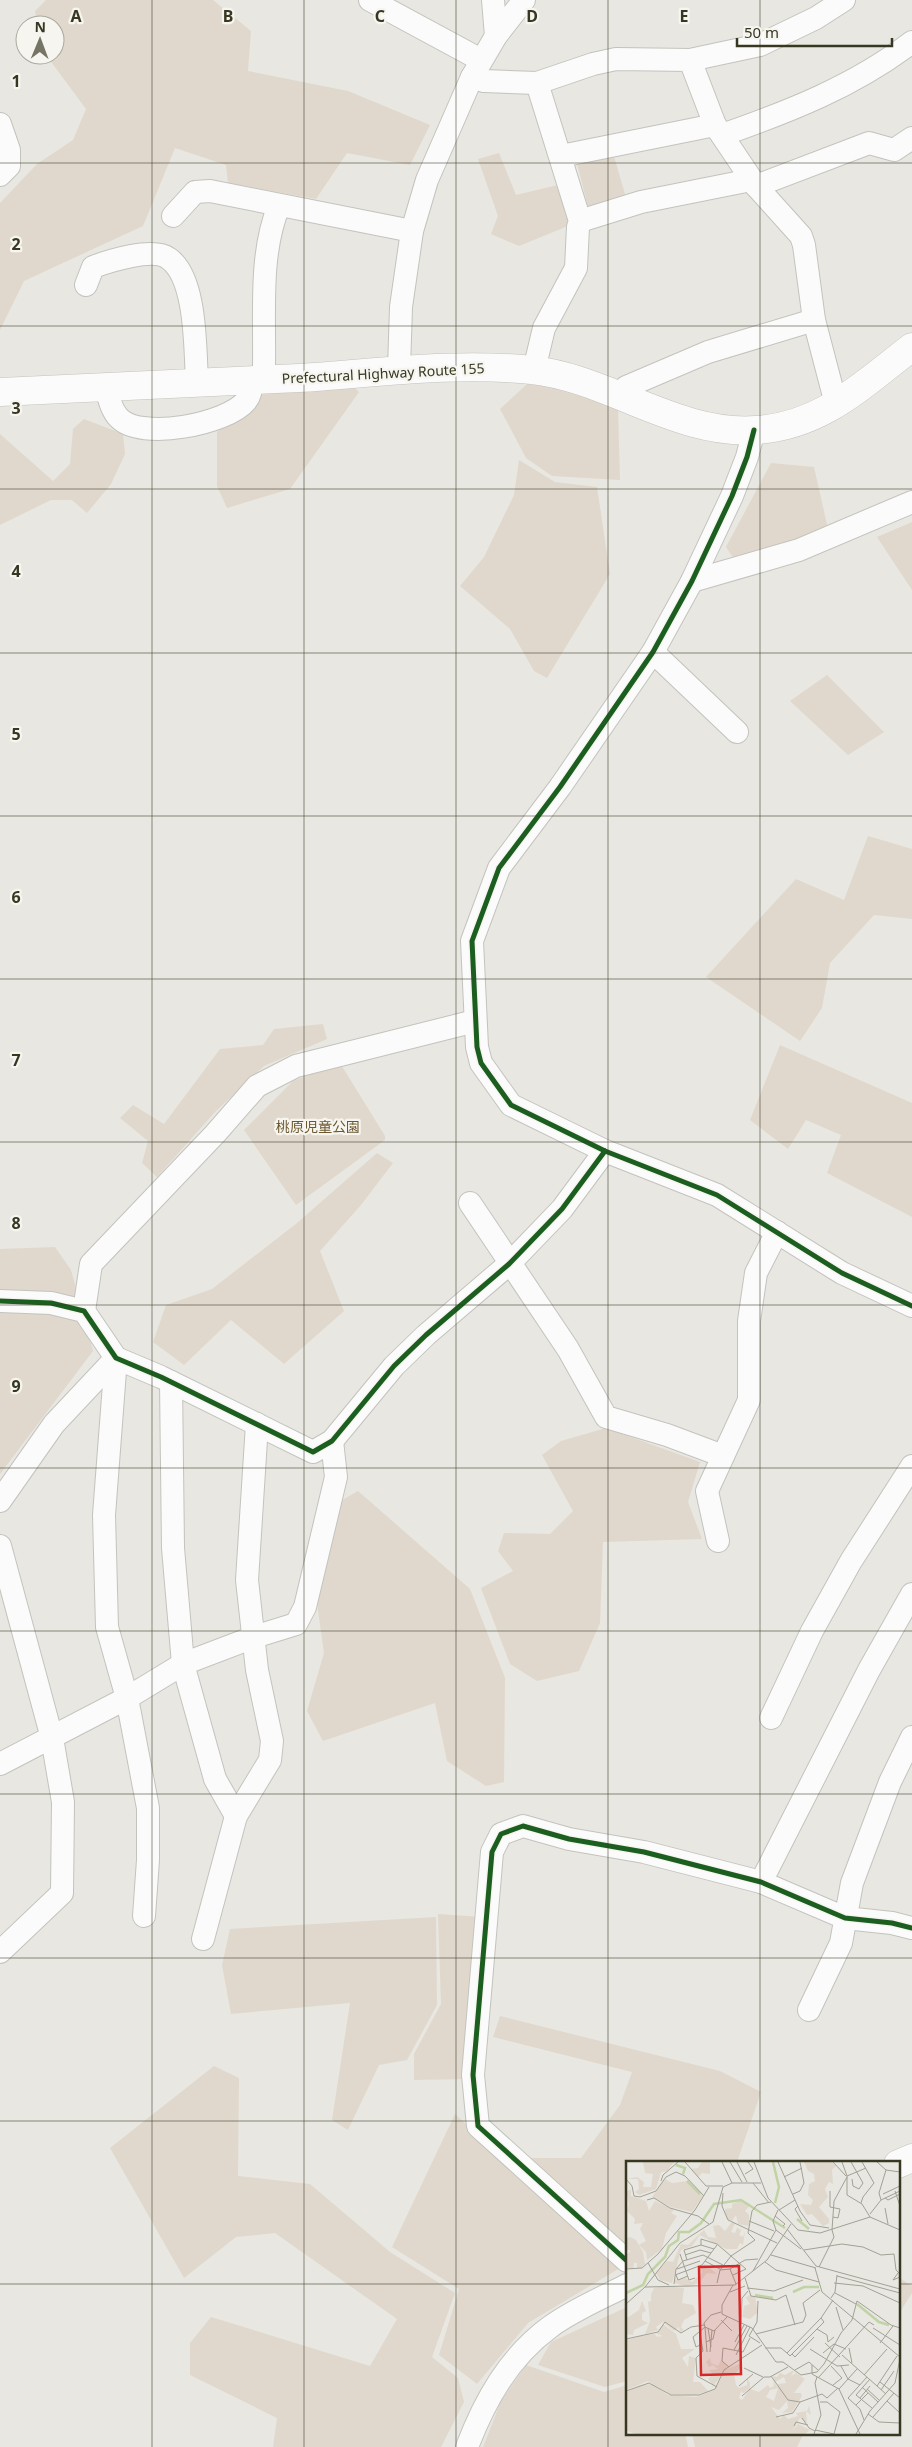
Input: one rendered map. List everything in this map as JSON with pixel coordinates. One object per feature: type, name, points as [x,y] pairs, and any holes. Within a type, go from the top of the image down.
[{"type":"main road","name":"Prefectural Highway Route 155","points":[[0,392],[258,380],[399,369],[496,368],[534,370],[567,377],[693,422],[720,428],[754,430],[802,422],[836,404],[912,347]]},
{"type":"main road","points":[[900,2163],[912,2158]]},
{"type":"street","points":[[370,0],[477,68],[484,81],[537,82],[593,64],[616,59],[690,60],[760,45],[816,18],[844,0]]},
{"type":"street","points":[[493,0],[496,36]]},
{"type":"street","points":[[399,369],[401,307],[412,232],[427,180],[477,68],[496,36],[524,0]]},
{"type":"street","points":[[561,156],[718,130],[781,114],[833,91],[893,57],[912,42]]},
{"type":"street","points":[[690,60],[718,130],[754,183],[801,236],[804,244],[814,320],[836,404]]},
{"type":"street","points":[[534,370],[544,328],[576,268],[578,226],[580,221],[537,82]]},
{"type":"street","points":[[0,124],[9,150],[9,166],[0,175]]},
{"type":"street","points":[[580,221],[641,202],[754,183],[869,144],[894,150],[912,138]]},
{"type":"street","points":[[173,216],[195,192],[201,190],[412,232]]},
{"type":"street","points":[[106,386],[112,407],[119,418],[128,424],[176,429],[198,425],[233,411],[248,397],[264,366],[267,249],[271,224],[279,206]]},
{"type":"street","points":[[86,285],[93,267],[116,258],[154,254],[168,257],[182,271],[188,294],[198,382]]},
{"type":"street","points":[[620,396],[626,387],[708,352],[814,320]]},
{"type":"street","points":[[754,430],[748,457],[732,496],[692,581],[653,652],[560,787],[499,868],[472,941],[476,1048],[481,1063],[511,1105],[605,1150],[717,1195],[842,1273],[912,1306]]},
{"type":"street","points":[[692,581],[799,550],[912,502]]},
{"type":"street","points":[[653,652],[737,732]]},
{"type":"street","points":[[84,1311],[92,1264],[215,1134],[257,1086],[296,1066],[474,1021]]},
{"type":"street","points":[[0,1301],[51,1303],[84,1311],[116,1358],[171,1382],[313,1452],[332,1441],[394,1366],[426,1335],[509,1264],[562,1209],[605,1150]]},
{"type":"street","points":[[470,1203],[509,1264],[568,1349],[606,1417],[667,1435],[723,1456]]},
{"type":"street","points":[[718,1541],[707,1491],[749,1400],[749,1321],[756,1273],[777,1232]]},
{"type":"street","points":[[0,1501],[54,1424],[116,1358]]},
{"type":"street","points":[[116,1358],[104,1516],[107,1627],[127,1698],[148,1808],[148,1860],[144,1916]]},
{"type":"street","points":[[171,1382],[173,1548],[183,1664],[216,1779],[236,1816]]},
{"type":"street","points":[[203,1939],[236,1816],[270,1760],[272,1740],[257,1670],[247,1580],[257,1424]]},
{"type":"street","points":[[0,1764],[127,1698],[183,1664],[254,1637],[296,1624],[305,1607],[336,1477],[332,1441]]},
{"type":"street","points":[[771,1718],[812,1631],[851,1561],[912,1466]]},
{"type":"street","points":[[0,1546],[52,1738],[63,1802],[62,1893],[0,1952]]},
{"type":"street","points":[[761,1882],[870,1670],[912,1594]]},
{"type":"street","points":[[808,2010],[841,1943],[852,1883],[890,1782],[912,1737]]},
{"type":"street","points":[[626,2261],[478,2126],[473,2075],[492,1852],[500,1834],[523,1826],[569,1839],[662,1856],[761,1882],[845,1918],[892,1923],[912,1928]]},
{"type":"street","points":[[467,2447],[487,2400],[506,2369],[528,2345],[551,2326],[626,2286]]},
{"type":"green space","points":[[46,0],[213,0],[251,31],[248,71],[348,91],[430,125],[410,165],[347,153],[316,199],[228,183],[226,165],[175,148],[143,226],[24,281],[0,330],[0,203],[37,164],[73,140],[86,109],[53,65],[65,65],[65,15],[36,15],[35,11]]},
{"type":"green space","points":[[499,153],[516,195],[562,184],[569,213],[568,226],[519,246],[491,234],[498,216],[478,159]]},
{"type":"green space","points":[[613,153],[627,201],[589,211],[576,159]]},
{"type":"green space","points":[[527,384],[547,386],[618,408],[620,480],[552,476],[526,458],[500,409]]},
{"type":"green space","points":[[352,385],[359,392],[290,489],[227,508],[217,486],[217,432],[267,391]]},
{"type":"green space","points":[[84,419],[123,434],[125,454],[111,484],[87,513],[72,500],[51,500],[0,525],[0,434],[53,481],[70,464],[73,429]]},
{"type":"green space","points":[[519,460],[555,482],[597,487],[610,574],[547,678],[534,671],[510,629],[460,586],[484,557],[514,495]]},
{"type":"green space","points":[[771,463],[814,467],[828,529],[734,559],[726,547]]},
{"type":"green space","points":[[912,522],[912,590],[877,537]]},
{"type":"green space","points":[[827,675],[884,732],[848,755],[790,701]]},
{"type":"green space","points":[[868,836],[912,849],[912,919],[874,915],[830,963],[822,1008],[800,1041],[706,977],[796,879],[844,900]]},
{"type":"green space","points":[[323,1024],[327,1039],[264,1066],[216,1111],[157,1177],[142,1163],[148,1141],[120,1118],[133,1105],[164,1124],[220,1049],[263,1045],[274,1029]]},
{"type":"green space","points":[[780,1045],[912,1103],[912,1217],[827,1173],[841,1135],[806,1120],[788,1149],[750,1120]]},
{"type":"green space","name":"桃原児童公園","points":[[340,1063],[385,1136],[385,1140],[296,1205],[244,1130],[293,1081]]},
{"type":"green space","points":[[377,1153],[393,1163],[361,1205],[320,1251],[344,1311],[284,1364],[231,1320],[184,1365],[153,1342],[166,1305],[212,1289],[297,1223]]},
{"type":"green space","points":[[55,1247],[71,1270],[93,1351],[0,1474],[0,1249]]},
{"type":"green space","points":[[606,1428],[700,1462],[688,1502],[702,1539],[603,1542],[600,1623],[579,1671],[537,1681],[510,1664],[481,1588],[513,1571],[498,1551],[504,1533],[550,1534],[573,1511],[542,1455],[561,1441]]},
{"type":"green space","points":[[358,1491],[470,1589],[505,1678],[504,1782],[486,1786],[447,1761],[435,1703],[323,1741],[307,1711],[324,1653],[317,1603],[339,1502]]},
{"type":"green space","points":[[438,1914],[482,1917],[467,2079],[414,2080],[414,2054],[441,2004]]},
{"type":"green space","points":[[436,1917],[437,2005],[407,2060],[379,2065],[348,2130],[332,2120],[350,2003],[231,2014],[222,1965],[230,1929]]},
{"type":"green space","points":[[500,2016],[720,2071],[761,2092],[737,2161],[626,2161],[626,2245],[530,2158],[581,2158],[620,2105],[632,2072],[493,2037]]},
{"type":"green space","points":[[214,2066],[239,2078],[238,2176],[310,2184],[390,2252],[455,2293],[432,2357],[458,2378],[464,2402],[441,2447],[273,2447],[277,2418],[190,2375],[190,2343],[211,2317],[370,2366],[397,2319],[275,2233],[236,2237],[184,2278],[110,2148]]},
{"type":"green space","points":[[455,2114],[620,2268],[528,2323],[477,2384],[439,2355],[459,2289],[392,2247]]},
{"type":"green space","points":[[900,2278],[912,2286],[912,2293],[900,2312]]},
{"type":"green space","points":[[626,2307],[626,2381],[605,2387],[538,2365],[551,2342]]},
{"type":"green space","points":[[526,2365],[604,2392],[626,2385],[626,2434],[685,2434],[688,2447],[483,2447],[501,2401]]},
{"type":"green space","points":[[692,2434],[804,2434],[797,2447],[695,2447]]},
{"type":"cycle path","points":[[754,430],[747,457],[732,496],[692,581],[653,652],[560,787],[499,868],[472,941],[477,1047],[481,1063],[511,1105],[605,1151],[717,1195],[842,1273],[912,1306]]},
{"type":"cycle path","points":[[0,1301],[51,1303],[84,1311],[116,1358],[161,1377],[313,1452],[332,1441],[394,1366],[426,1335],[509,1264],[562,1209],[605,1151]]},
{"type":"cycle path","points":[[626,2260],[478,2126],[473,2075],[492,1852],[501,1834],[523,1826],[569,1839],[644,1852],[761,1882],[845,1918],[892,1923],[912,1928]]}]
